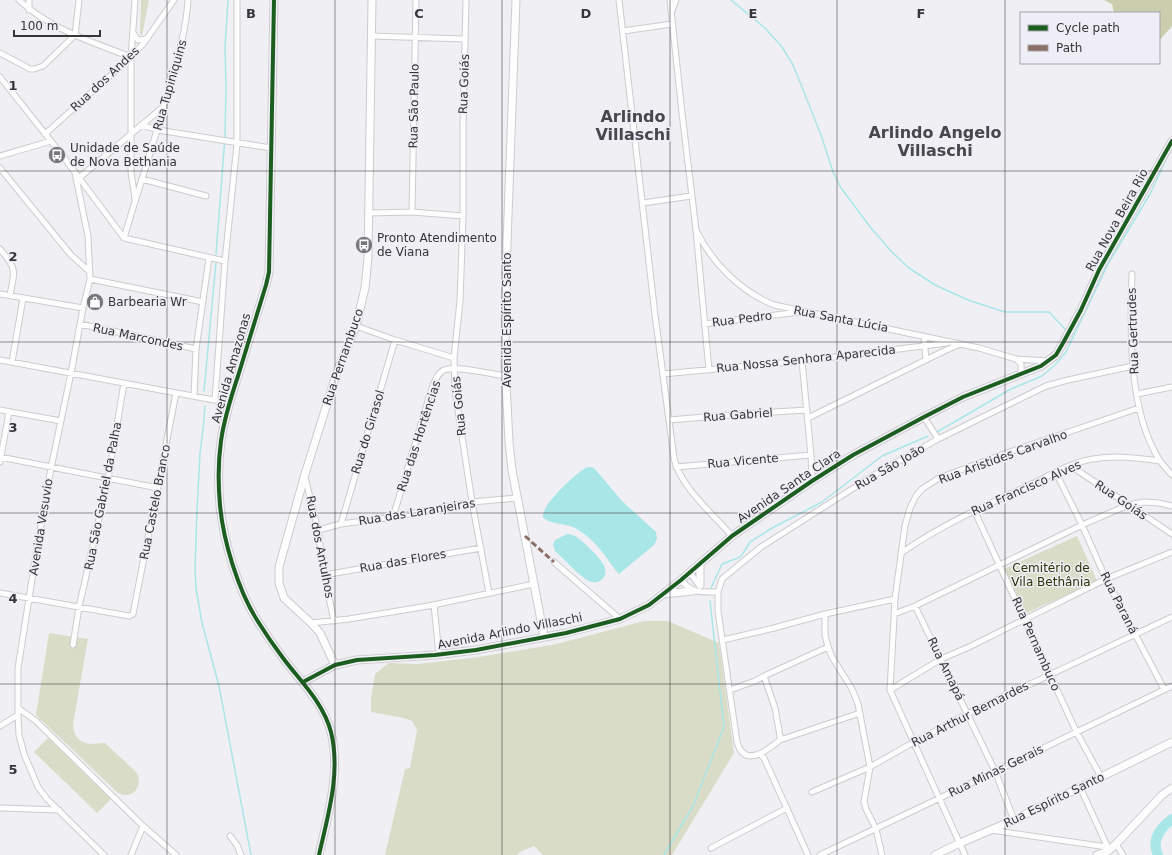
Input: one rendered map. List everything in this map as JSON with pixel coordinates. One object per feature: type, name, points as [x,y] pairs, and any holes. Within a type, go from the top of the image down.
[{"type":"street","points":[[19,0],[29,10],[75,36],[131,57]]},
{"type":"street","points":[[29,0],[29,10]]},
{"type":"street","points":[[0,54],[30,69],[43,66],[75,36],[79,0]]},
{"type":"street","points":[[135,0],[131,57],[131,172],[135,200]]},
{"type":"street","name":"Rua dos Andes","points":[[45,134],[131,57],[174,0]]},
{"type":"street","name":"Rua Tupiniquins","points":[[124,238],[158,130],[186,27],[188,0]]},
{"type":"street","points":[[215,399],[234,143],[237,0]]},
{"type":"street","name":"Avenida Amazonas","points":[[274,0],[269,272],[230,403],[221,439],[218,462],[220,505],[229,550],[244,593],[256,619],[284,660],[303,682],[318,704],[331,731],[335,761],[333,788],[319,855]]},
{"type":"street","name":"Rua Pernambuco","points":[[335,665],[322,638],[311,623],[284,598],[280,588],[278,575],[280,558],[305,474],[337,372],[356,326],[365,288],[367,274],[372,0]]},
{"type":"street","name":"Rua São Paulo","points":[[412,212],[416,0]]},
{"type":"street","name":"Rua Goiás","points":[[466,0],[463,127],[463,216],[460,301],[454,358],[455,390],[472,502],[489,593]]},
{"type":"street","name":"Avenida Espírito Santo","points":[[516,0],[505,376],[509,442],[517,498],[541,614],[544,636]]},
{"type":"street","points":[[619,0],[663,374],[676,467],[690,489],[732,536]]},
{"type":"street","points":[[670,0],[696,230],[709,370]]},
{"type":"street","points":[[672,12],[676,0]]},
{"type":"street","points":[[623,31],[672,24]]},
{"type":"street","points":[[133,32],[138,40],[146,39]]},
{"type":"street","points":[[371,36],[465,39]]},
{"type":"street","points":[[0,77],[51,140],[124,238],[225,261]]},
{"type":"street","points":[[79,178],[164,106]]},
{"type":"street","points":[[141,125],[158,130],[271,148]]},
{"type":"street","points":[[0,156],[51,140]]},
{"type":"street","name":"Rua Nova Beira Rio","points":[[1041,366],[1056,355],[1064,343],[1099,270],[1172,141]]},
{"type":"street","points":[[0,168],[71,255],[90,272]]},
{"type":"street","name":"Avenida Vesuvio","points":[[75,173],[84,214],[90,279],[51,468],[29,599],[18,668],[18,715],[19,735],[30,770],[38,787],[47,799],[104,855]]},
{"type":"street","points":[[142,179],[206,196]]},
{"type":"street","points":[[643,203],[691,196]]},
{"type":"street","points":[[368,213],[412,212],[463,216]]},
{"type":"street","name":"Rua Santa Lúcia","points":[[696,230],[715,261],[731,277],[750,293],[774,305],[979,348],[1016,359],[1049,361]]},
{"type":"street","points":[[0,248],[14,268],[10,295]]},
{"type":"street","points":[[194,396],[196,349],[208,258]]},
{"type":"street","name":"Rua Gertrudes","points":[[1132,274],[1131,319],[1133,366],[1137,394],[1147,435],[1160,461],[1172,475]]},
{"type":"street","points":[[90,279],[203,302]]},
{"type":"street","points":[[0,294],[83,308]]},
{"type":"street","points":[[12,362],[22,298]]},
{"type":"street","name":"Rua Pedro","points":[[704,324],[804,312]]},
{"type":"street","name":"Rua Marcondes","points":[[80,324],[196,349]]},
{"type":"street","points":[[356,326],[395,340],[454,358]]},
{"type":"street","points":[[924,336],[926,360]]},
{"type":"street","name":"Rua do Girasol","points":[[340,524],[395,340]]},
{"type":"street","name":"Rua Nossa Senhora Aparecida","points":[[663,374],[802,361],[950,342]]},
{"type":"street","points":[[808,418],[960,344]]},
{"type":"street","points":[[1016,359],[1021,364],[1021,374]]},
{"type":"street","points":[[0,360],[230,403]]},
{"type":"street","points":[[802,361],[808,418],[812,481]]},
{"type":"street","name":"Avenida Santa Clara","points":[[649,605],[690,573],[732,536],[812,481],[853,455],[963,397],[1041,366]]},
{"type":"street","name":"Rua São João","points":[[760,754],[753,756],[747,755],[739,748],[718,611],[718,592],[722,579],[761,547],[874,475],[938,440],[1046,386],[1133,366]]},
{"type":"street","points":[[455,368],[505,376]]},
{"type":"street","name":"Rua das Hortências","points":[[393,517],[436,377],[443,370],[455,368]]},
{"type":"street","name":"Rua São Gabriel da Palha","points":[[73,645],[108,479],[124,384]]},
{"type":"street","points":[[1137,394],[1172,387]]},
{"type":"street","name":"Rua Castelo Branco","points":[[80,608],[129,616],[134,614],[176,393]]},
{"type":"street","name":"Rua Aristides Carvalho","points":[[890,690],[895,599],[901,552],[905,526],[910,508],[916,496],[930,483],[939,478],[1001,455],[1140,408]]},
{"type":"street","points":[[0,410],[61,421]]},
{"type":"street","name":"Rua Gabriel","points":[[669,420],[807,410]]},
{"type":"street","points":[[9,412],[0,459],[158,488]]},
{"type":"street","points":[[924,417],[938,440]]},
{"type":"street","name":"Rua Vicente","points":[[676,467],[811,455]]},
{"type":"street","name":"Rua Francisco Alves","points":[[901,552],[944,525],[1071,466],[1091,459],[1108,457],[1160,461]]},
{"type":"street","name":"Rua Goiás","points":[[1071,466],[1172,534]]},
{"type":"street","name":"Rua Paraná","points":[[1056,473],[1082,525],[1106,579],[1164,689]]},
{"type":"street","name":"Rua dos Antulhos","points":[[305,474],[318,530],[324,575],[334,621]]},
{"type":"street","name":"Rua das Laranjeiras","points":[[318,530],[340,524],[393,517],[472,502],[517,498]]},
{"type":"street","points":[[894,614],[915,606],[1082,525],[1128,505],[1144,502],[1172,506]]},
{"type":"street","name":"Rua Pernambuco","points":[[974,510],[1076,731],[1101,777]]},
{"type":"street","name":"Rua das Flores","points":[[324,575],[481,548]]},
{"type":"street","points":[[965,855],[890,690],[941,659],[969,647],[1106,579],[1172,552]]},
{"type":"street","points":[[554,562],[620,619]]},
{"type":"street","points":[[700,564],[700,585]]},
{"type":"street","points":[[690,573],[704,592]]},
{"type":"street","points":[[681,580],[693,591]]},
{"type":"street","points":[[311,623],[334,621],[434,604],[534,584]]},
{"type":"street","points":[[663,594],[693,591],[718,592]]},
{"type":"street","points":[[0,593],[80,608]]},
{"type":"street","points":[[723,640],[825,614],[895,599]]},
{"type":"street","points":[[434,604],[439,655]]},
{"type":"street","name":"Avenida Arlindo Villaschi","points":[[303,682],[335,665],[357,660],[439,655],[476,650],[566,633],[620,619],[649,605]]},
{"type":"street","name":"Rua Amapá","points":[[915,606],[995,771],[1014,820]]},
{"type":"street","points":[[825,614],[825,635],[828,647],[832,657],[852,689],[860,713],[870,768],[864,802],[876,828],[882,855]]},
{"type":"street","name":"Rua Arthur Bernardes","points":[[812,792],[870,768],[914,742],[967,714],[1172,617]]},
{"type":"street","points":[[730,690],[755,681],[828,647]]},
{"type":"street","points":[[764,676],[775,708],[780,740]]},
{"type":"street","name":"Rua Minas Gerais","points":[[820,855],[1172,686]]},
{"type":"street","points":[[18,708],[36,721],[143,826],[176,855]]},
{"type":"street","points":[[808,855],[764,758],[760,754],[780,740],[860,713]]},
{"type":"street","points":[[0,726],[18,715]]},
{"type":"street","name":"Rua Espírito Santo","points":[[935,855],[1014,820],[1172,742]]},
{"type":"street","points":[[1080,788],[1108,848]]},
{"type":"street","points":[[1097,855],[1116,844],[1162,795],[1172,788]]},
{"type":"street","points":[[0,808],[59,810]]},
{"type":"street","points":[[711,848],[787,808]]},
{"type":"street","points":[[131,855],[143,826]]},
{"type":"street","points":[[990,830],[1108,848]]},
{"type":"street","points":[[230,836],[237,845],[241,855]]},
{"type":"street","points":[[1116,844],[1124,855]]},
{"type":"green space","points":[[141,0],[149,0],[142,36],[140,33]]},
{"type":"green space","points":[[1104,0],[1172,0],[1172,26],[1160,40],[1160,12],[1114,12],[1112,4]]},
{"type":"green space","name":"Cemitério de Vila Bethânia","points":[[1077,536],[1097,581],[1024,614],[1004,569]]},
{"type":"green space","points":[[644,621],[668,621],[719,643],[734,753],[672,855],[543,855],[534,846],[520,852],[517,855],[385,855],[405,769],[410,768],[417,730],[412,721],[404,718],[371,712],[371,699],[375,674],[389,663],[418,664],[479,657],[557,644]]},
{"type":"green space","points":[[49,633],[88,639],[73,724],[74,731],[79,740],[83,742],[93,744],[105,743],[136,772],[139,782],[138,787],[132,794],[122,795],[117,792],[36,715]]},
{"type":"green space","points":[[48,738],[111,799],[97,813],[34,752]]},
{"type":"water","points":[[587,467],[595,469],[622,501],[656,532],[657,539],[654,545],[619,574],[598,547],[581,532],[573,527],[546,520],[543,517],[547,505],[553,497],[568,482]]},
{"type":"water","points":[[567,534],[578,538],[601,561],[605,568],[605,575],[603,578],[597,582],[590,582],[555,551],[553,545],[555,540]]},
{"type":"waterway","points":[[216,254],[225,137],[225,47],[228,0]]},
{"type":"waterway","points":[[731,0],[766,29],[782,47],[793,65],[821,135],[833,172],[841,188],[871,228],[891,251],[909,268],[935,285],[968,300],[1005,312],[1049,312],[1066,330]]},
{"type":"waterway","points":[[937,432],[1011,389],[1042,376],[1055,365],[1066,352],[1108,264],[1150,194],[1170,151]]},
{"type":"waterway","points":[[204,391],[216,262]]},
{"type":"waterway","points":[[205,406],[200,453],[197,510],[195,569],[196,588],[202,623],[219,686],[251,855]]},
{"type":"waterway","points":[[711,588],[722,564],[742,555],[750,542],[772,528],[822,502],[882,456],[928,436]]},
{"type":"waterway","points":[[664,855],[693,806],[724,727],[710,601]]},
{"type":"waterway","points":[[1158,855],[1156,850],[1156,839],[1160,830],[1172,819]]},
{"type":"marked path","points":[[525,536],[554,562]]},
{"type":"cycle path","points":[[274,0],[269,272],[230,400],[224,425],[219,457],[219,489],[224,534],[232,564],[250,608],[283,658],[317,701],[323,711],[331,732],[334,747],[334,778],[319,855]]},
{"type":"cycle path","points":[[303,682],[335,665],[357,660],[435,655],[476,650],[566,633],[620,619],[649,605],[681,580],[732,536],[812,481],[853,455],[963,397],[1041,366],[1056,355],[1063,343],[1081,310],[1099,270],[1172,141]]},
{"type":"place","name":"Unidade de Saúde de Nova Bethania","points":[[57,155]]},
{"type":"place","name":"Pronto Atendimento de Viana","points":[[364,245]]},
{"type":"place","name":"Barbearia Wr","points":[[95,302]]},
{"type":"district","name":"Arlindo Villaschi","points":[[633,125]]},
{"type":"district","name":"Arlindo Angelo Villaschi","points":[[935,141]]}]
